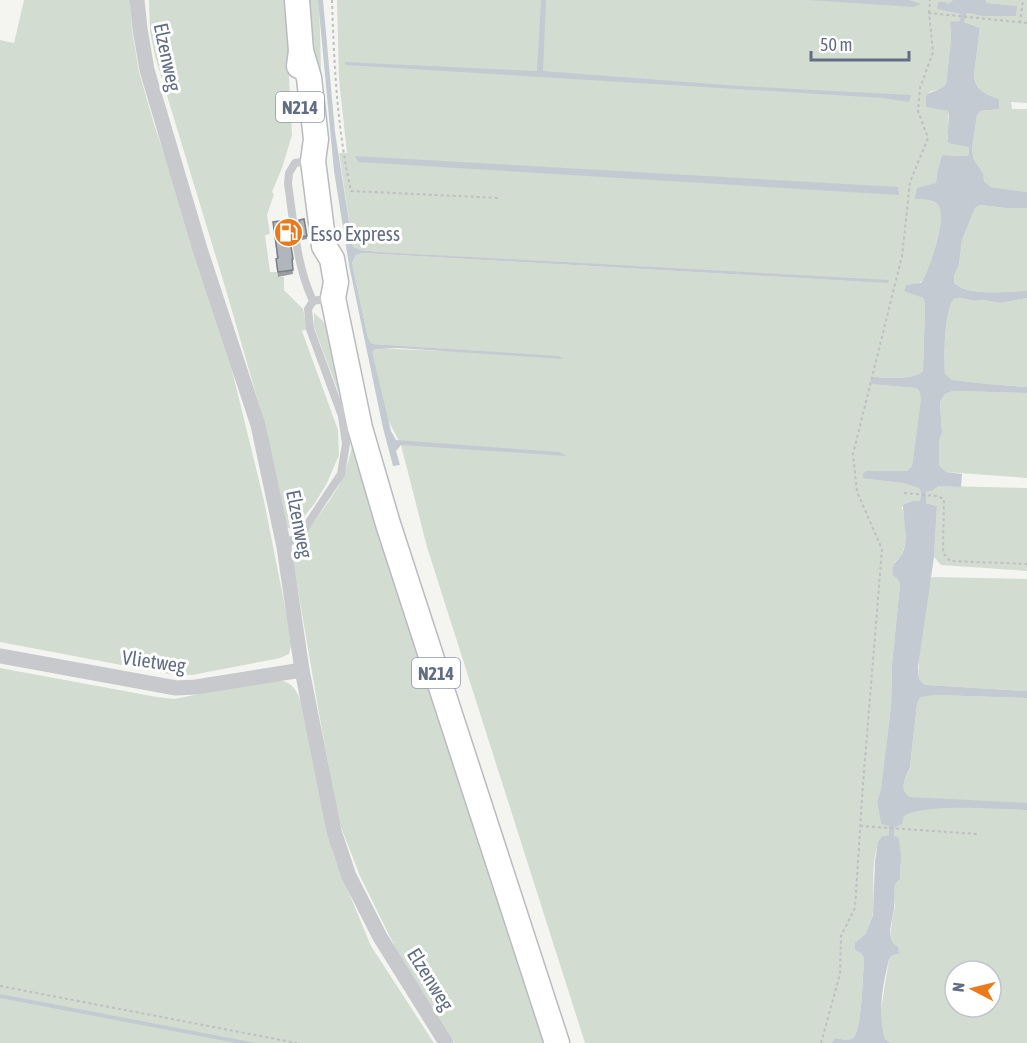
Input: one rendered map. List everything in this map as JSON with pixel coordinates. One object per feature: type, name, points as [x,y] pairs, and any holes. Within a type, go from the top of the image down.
[{"type":"main road","name":"N214","points":[[297,0],[301,51],[297,74],[302,138],[313,161],[324,246],[320,262],[325,286],[323,299],[388,524],[557,1043]]},
{"type":"street","name":"Elzenweg","points":[[137,0],[147,70],[201,249],[258,425],[284,548],[302,670],[334,831],[349,876],[380,937],[446,1043]]},
{"type":"street","name":"Vlietweg","points":[[0,656],[176,688],[196,687],[302,670]]},
{"type":"lane","points":[[284,548],[303,531],[341,474],[346,444],[342,416],[310,329],[308,309],[323,299],[306,286],[288,184],[289,173],[295,163],[313,161]]},
{"type":"path","points":[[332,0],[334,59],[351,191],[501,198]]},
{"type":"path","points":[[821,1043],[840,974],[842,936],[855,908],[882,549],[857,492],[852,454],[902,256],[910,182],[928,138],[918,111],[920,88],[933,52],[930,0]]},
{"type":"path","points":[[1020,23],[1023,0]]},
{"type":"path","points":[[929,13],[1027,23]]},
{"type":"path","points":[[904,493],[937,495],[944,499],[943,553],[950,561],[1027,564]]},
{"type":"path","points":[[860,826],[977,834]]},
{"type":"path","points":[[0,986],[297,1043]]},
{"type":"shaded area","points":[[24,0],[130,0],[139,72],[154,124],[197,250],[230,362],[264,501],[292,642],[289,654],[280,658],[192,675],[169,674],[0,642],[0,40],[14,43]]},
{"type":"shaded area","points":[[149,0],[289,0],[286,21],[292,135],[272,192],[274,194],[267,215],[270,234],[265,235],[270,272],[277,272],[278,277],[284,277],[284,290],[303,309],[307,329],[302,331],[338,430],[339,455],[315,503],[291,529],[286,527],[262,415],[155,56],[150,31]]},
{"type":"shaded area","points":[[308,0],[319,0],[322,102],[316,103]]},
{"type":"shaded area","points":[[318,0],[323,0],[335,132],[353,247],[380,252],[889,280],[888,283],[363,253],[356,255],[352,263],[368,338],[372,344],[559,356],[563,359],[398,348],[375,349],[372,352],[391,431],[396,440],[559,452],[567,456],[401,445],[396,451],[400,465],[393,466],[349,265],[334,171]]},
{"type":"shaded area","points":[[337,0],[953,0],[949,4],[938,2],[962,13],[960,21],[950,23],[951,38],[946,84],[944,88],[929,92],[942,109],[948,111],[947,139],[969,147],[969,154],[967,156],[942,155],[936,183],[927,199],[937,204],[941,210],[935,248],[924,278],[917,285],[904,290],[923,298],[925,303],[923,371],[905,377],[871,377],[870,382],[916,388],[922,394],[912,466],[907,471],[866,471],[867,479],[903,483],[920,488],[921,492],[920,501],[902,507],[906,537],[903,551],[895,562],[900,584],[892,665],[891,706],[881,788],[877,802],[881,824],[889,825],[889,835],[882,836],[875,853],[873,912],[861,953],[864,958],[860,1013],[856,1033],[851,1039],[835,1038],[831,1043],[585,1043],[427,547],[401,445],[383,410],[369,348],[520,354],[372,344],[368,338],[352,263],[356,255],[363,253],[888,283],[380,252],[353,247],[339,153],[347,153],[339,79]]},
{"type":"shaded area","points":[[541,0],[546,0],[543,71],[739,86],[911,95],[909,102],[883,98],[346,65],[344,62],[537,71]]},
{"type":"shaded area","points":[[809,0],[909,0],[921,4],[913,7]]},
{"type":"shaded area","points":[[953,0],[985,0],[988,3],[1017,6],[1016,16],[981,16],[967,13],[964,22],[980,28],[975,81],[979,89],[999,99],[999,109],[981,111],[977,115],[972,149],[974,160],[983,174],[984,181],[991,187],[1027,192],[1027,208],[980,205],[975,208],[962,240],[954,283],[979,292],[1027,291],[1027,298],[1000,303],[954,299],[946,323],[945,374],[952,380],[1027,387],[1027,393],[953,391],[945,394],[940,402],[942,433],[939,441],[939,465],[946,472],[962,474],[961,487],[939,486],[926,492],[926,503],[937,506],[934,557],[918,667],[920,681],[927,685],[1027,691],[1027,698],[935,695],[920,697],[917,704],[910,767],[903,787],[910,797],[1027,803],[1027,810],[945,808],[928,809],[904,816],[902,824],[895,827],[894,836],[899,838],[901,859],[900,879],[894,887],[894,908],[890,929],[891,940],[898,947],[899,954],[889,959],[882,999],[881,1019],[885,1039],[891,1043],[831,1043],[835,1038],[847,1040],[853,1038],[858,1025],[864,958],[855,950],[855,943],[866,934],[873,915],[878,842],[882,836],[889,835],[889,826],[881,824],[877,802],[881,788],[891,706],[892,665],[900,584],[893,575],[893,570],[905,544],[903,505],[920,501],[921,492],[919,488],[903,483],[863,478],[866,471],[907,471],[912,466],[921,399],[920,392],[916,388],[870,383],[871,377],[906,377],[923,371],[925,303],[923,298],[904,291],[906,285],[921,283],[933,256],[941,220],[938,205],[924,199],[915,199],[917,188],[936,183],[942,155],[967,156],[969,154],[969,147],[948,143],[948,111],[926,107],[926,96],[946,84],[951,38],[950,22],[960,21],[961,14],[937,9],[938,2],[948,4]]},
{"type":"shaded area","points":[[985,0],[1027,0],[1027,103],[1011,102],[1012,109],[1027,109],[1027,192],[991,187],[984,181],[974,160],[972,149],[977,115],[981,111],[999,109],[980,90],[975,81],[980,28],[964,22],[967,13],[981,16],[1016,6],[988,3]]},
{"type":"shaded area","points":[[355,156],[898,187],[899,195],[358,162]]},
{"type":"shaded area","points":[[980,205],[1027,208],[1027,291],[979,292],[954,283],[962,240],[975,208]]},
{"type":"shaded area","points":[[1027,298],[1027,387],[951,380],[945,374],[945,335],[948,313],[954,299],[1000,303]]},
{"type":"shaded area","points":[[314,313],[329,330],[345,410],[314,327]]},
{"type":"shaded area","points":[[953,391],[1027,393],[1027,478],[946,472],[939,465],[939,441],[942,433],[940,402],[945,394]]},
{"type":"shaded area","points":[[354,440],[546,1043],[455,1043],[396,949],[360,876],[339,822],[292,555],[293,549],[338,487],[345,473]]},
{"type":"shaded area","points":[[939,486],[1027,488],[1027,571],[941,565],[934,557],[937,506],[926,503],[926,492]]},
{"type":"shaded area","points":[[930,578],[1027,579],[1027,691],[927,685],[919,681],[922,630]]},
{"type":"shaded area","points":[[0,668],[174,699],[266,681],[285,682],[293,687],[302,704],[334,853],[351,898],[371,946],[434,1043],[0,1043]]},
{"type":"shaded area","points":[[935,695],[1027,698],[1027,1043],[891,1043],[885,1039],[881,1026],[881,1010],[889,959],[899,954],[890,939],[895,906],[894,884],[900,879],[901,859],[894,836],[906,795],[903,787],[910,767],[917,704],[920,696]]},
{"type":"shaded area","points":[[0,994],[256,1043],[236,1043],[0,998]]},
{"type":"building","points":[[304,219],[307,236],[302,237],[299,220]]},
{"type":"building","points":[[287,220],[293,270],[278,272],[273,222]]},
{"type":"place","name":"Esso Express","points":[[289,233]]}]
